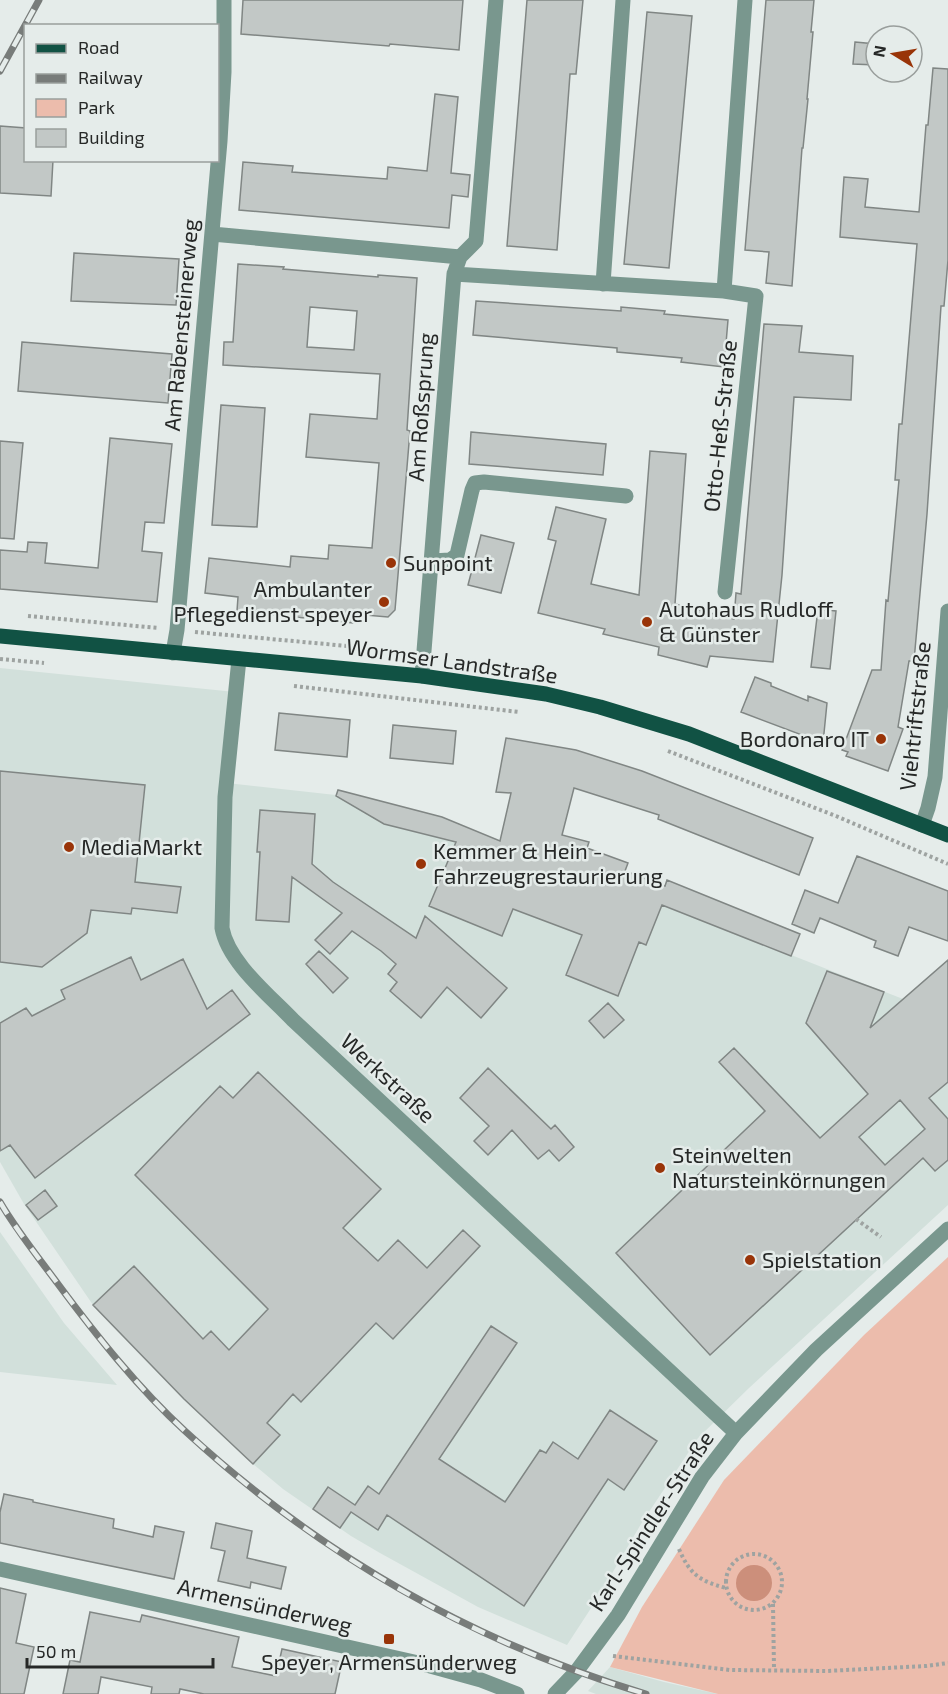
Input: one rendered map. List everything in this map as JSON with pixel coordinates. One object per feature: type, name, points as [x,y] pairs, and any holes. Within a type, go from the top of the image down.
[{"type":"main road","name":"Wormser Landstraße","points":[[0,636],[422,676],[546,694],[650,721],[689,734],[948,835]]},
{"type":"street","name":"Am Rabensteinerweg","points":[[219,140],[224,72],[224,0]]},
{"type":"street","name":"Am Roßsprung","points":[[422,676],[454,274],[460,257],[476,241],[496,0]]},
{"type":"street","points":[[603,284],[623,0]]},
{"type":"street","points":[[724,291],[746,0]]},
{"type":"street","name":"Am Rabensteinerweg","points":[[173,653],[217,162]]},
{"type":"street","points":[[212,234],[460,257]]},
{"type":"street","name":"Otto-Heß-Straße","points":[[454,274],[724,291],[756,296],[725,592]]},
{"type":"street","points":[[432,561],[450,560],[457,555],[472,490],[476,483],[626,496]]},
{"type":"street","name":"Viehtriftstraße","points":[[922,825],[935,777],[948,611]]},
{"type":"street","name":"Werkstraße","points":[[239,659],[225,797],[222,928],[226,944],[244,969],[292,1020],[736,1433]]},
{"type":"street","name":"Karl-Spindler-Straße","points":[[555,1694],[591,1653],[618,1615],[702,1477],[736,1433],[816,1350],[948,1229]]},
{"type":"street","name":"Armensünderweg","points":[[0,1569],[423,1664],[481,1680],[517,1694]]},
{"type":"path","points":[[283,685],[522,713]]},
{"type":"path","points":[[663,749],[836,816],[948,864]]},
{"type":"path","points":[[856,1219],[881,1237]]},
{"type":"path","points":[[671,1527],[686,1566],[704,1582],[726,1588]]},
{"type":"path","points":[[750,1554],[761,1554],[773,1561],[781,1570],[782,1591],[773,1604],[758,1611],[742,1609],[732,1601],[726,1588],[728,1571],[736,1561],[750,1554]]},
{"type":"path","points":[[773,1604],[774,1669]]},
{"type":"path","points":[[591,1653],[730,1670],[826,1671],[948,1663]]},
{"type":"shaded area","points":[[0,668],[235,692],[227,783],[372,799],[440,817],[903,999],[948,960],[948,1205],[749,1388],[698,1438],[641,1524],[567,1645],[478,1607],[351,1536],[283,1489],[253,1464],[184,1398],[93,1305],[24,1204],[0,1162]]},
{"type":"shaded area","points":[[0,1232],[64,1323],[117,1385],[0,1372]]},
{"type":"shaded area","points":[[754,1565],[766,1571],[772,1583],[766,1595],[754,1601],[742,1595],[736,1583],[742,1571]]},
{"type":"shaded area","points":[[610,1667],[718,1694],[596,1694],[588,1691]]},
{"type":"green space","points":[[948,1257],[948,1694],[718,1694],[610,1667],[642,1607],[724,1480],[864,1335]]},
{"type":"building","points":[[243,0],[463,0],[459,50],[241,34]]},
{"type":"building","points":[[527,0],[583,0],[576,74],[570,74],[557,250],[507,246]]},
{"type":"building","points":[[766,0],[814,0],[792,286],[766,283],[769,252],[745,250]]},
{"type":"building","points":[[647,12],[692,16],[669,268],[624,264]]},
{"type":"building","points":[[855,42],[864,43],[864,64],[853,64]]},
{"type":"building","points":[[933,68],[948,69],[948,260],[944,306],[941,306],[927,514],[914,661],[909,661],[898,727],[903,729],[888,771],[846,756],[848,752],[842,750],[872,670],[881,670],[899,480],[895,480],[899,424],[902,424],[917,244],[840,237],[841,220],[844,177],[868,179],[865,207],[919,212]]},
{"type":"building","points":[[435,94],[458,97],[451,173],[470,175],[468,197],[452,195],[449,228],[239,210],[243,162],[293,166],[292,172],[387,179],[388,167],[427,171]]},
{"type":"building","points":[[0,126],[24,128],[24,162],[53,162],[51,196],[0,193]]},
{"type":"building","points":[[74,253],[179,259],[176,305],[71,301]]},
{"type":"building","points":[[238,264],[378,277],[378,275],[417,278],[407,430],[410,431],[398,575],[395,610],[388,617],[354,614],[353,623],[237,611],[238,597],[205,593],[209,558],[290,567],[291,556],[328,559],[329,545],[372,548],[379,463],[306,457],[310,414],[377,419],[380,374],[223,365],[224,342],[233,342]],"holes":[[[310,307],[357,311],[354,350],[307,347]]]},
{"type":"building","points":[[476,301],[621,311],[621,307],[728,320],[724,367],[681,362],[682,358],[617,352],[617,348],[473,335]]},
{"type":"building","points":[[764,324],[802,326],[799,352],[853,356],[851,400],[794,397],[782,575],[773,662],[710,656],[707,667],[658,655],[659,647],[603,634],[605,629],[538,613],[556,541],[548,539],[556,507],[606,519],[591,584],[639,595],[650,451],[686,454],[675,604],[734,619],[736,593],[741,594]]},
{"type":"building","points":[[22,342],[172,354],[168,403],[18,391]]},
{"type":"building","points":[[221,405],[265,408],[257,527],[212,525]]},
{"type":"building","points":[[471,432],[606,444],[603,475],[469,464]]},
{"type":"building","points":[[110,438],[172,444],[164,523],[145,522],[142,551],[162,553],[157,602],[0,589],[0,550],[27,552],[28,542],[47,543],[45,563],[98,568]]},
{"type":"building","points":[[0,441],[23,443],[14,539],[0,538]]},
{"type":"building","points":[[481,535],[514,543],[501,593],[468,585]]},
{"type":"building","points":[[818,609],[836,611],[830,669],[811,667]]},
{"type":"building","points":[[755,677],[808,701],[808,696],[827,703],[823,743],[741,712]]},
{"type":"building","points":[[279,713],[350,720],[347,757],[275,750]]},
{"type":"building","points":[[393,725],[456,731],[453,764],[390,758]]},
{"type":"building","points":[[506,738],[576,750],[642,771],[813,838],[799,875],[658,819],[659,815],[574,788],[562,835],[589,842],[587,848],[628,863],[625,871],[665,886],[667,880],[800,934],[791,956],[662,905],[646,945],[639,942],[618,996],[566,975],[582,935],[513,909],[502,936],[429,906],[456,842],[384,824],[336,796],[338,790],[442,817],[500,841],[511,793],[496,792]]},
{"type":"building","name":"MediaMarkt","points":[[0,771],[145,785],[135,882],[181,887],[177,913],[132,908],[131,914],[91,910],[87,933],[42,967],[0,962]]},
{"type":"building","points":[[260,810],[315,814],[312,864],[333,882],[416,938],[425,916],[507,988],[481,1018],[447,987],[421,1018],[390,991],[397,982],[388,974],[396,964],[381,951],[352,931],[330,954],[315,940],[342,913],[292,877],[289,922],[256,920]]},
{"type":"building","points":[[857,856],[948,891],[948,941],[909,927],[898,956],[874,947],[876,941],[820,918],[814,933],[792,924],[805,890],[838,903]]},
{"type":"building","points":[[319,951],[348,978],[333,993],[306,964]]},
{"type":"building","points":[[131,957],[141,980],[183,959],[207,1009],[232,990],[250,1014],[35,1178],[10,1145],[0,1151],[0,1023],[26,1008],[32,1016],[65,999],[61,990]]},
{"type":"building","points":[[948,960],[948,1082],[929,1098],[948,1119],[948,1160],[935,1171],[923,1158],[710,1355],[616,1253],[765,1111],[719,1062],[734,1048],[820,1138],[868,1094],[806,1023],[827,971],[884,992],[870,1028]],"holes":[[[900,1100],[925,1129],[885,1165],[859,1137]]]},
{"type":"building","points":[[608,1003],[624,1020],[604,1038],[589,1021]]},
{"type":"building","points":[[488,1068],[551,1129],[555,1125],[574,1147],[559,1161],[549,1150],[538,1159],[512,1130],[488,1155],[474,1141],[489,1126],[460,1098]]},
{"type":"building","points":[[258,1072],[381,1189],[343,1228],[378,1261],[398,1240],[427,1268],[463,1230],[480,1246],[393,1339],[376,1323],[301,1402],[293,1394],[267,1423],[280,1435],[253,1464],[184,1399],[93,1305],[134,1266],[203,1339],[211,1331],[229,1350],[268,1309],[135,1175],[220,1086],[233,1098]]},
{"type":"building","points":[[45,1190],[57,1206],[38,1220],[26,1205]]},
{"type":"building","points":[[491,1326],[517,1343],[439,1459],[505,1502],[540,1450],[546,1453],[553,1442],[578,1459],[610,1410],[657,1441],[624,1490],[608,1479],[524,1606],[387,1515],[378,1530],[351,1512],[340,1528],[313,1509],[328,1487],[355,1505],[368,1486],[379,1494]]},
{"type":"building","points":[[4,1494],[114,1519],[113,1528],[153,1537],[155,1526],[184,1532],[174,1579],[0,1543],[0,1512]]},
{"type":"building","points":[[216,1523],[252,1531],[247,1558],[286,1567],[281,1589],[251,1582],[250,1588],[218,1581],[225,1551],[211,1548]]},
{"type":"building","points":[[0,1588],[26,1594],[16,1643],[34,1647],[24,1694],[0,1694]]},
{"type":"building","points":[[90,1612],[140,1622],[142,1615],[239,1637],[232,1667],[276,1676],[282,1649],[342,1662],[335,1694],[204,1694],[180,1689],[179,1694],[151,1694],[152,1687],[101,1677],[98,1694],[63,1694],[70,1660],[80,1662]]},
{"type":"railway","points":[[26,24],[39,0]]},
{"type":"railway","points":[[0,71],[24,27]]},
{"type":"railway","points":[[0,1202],[28,1244],[87,1322],[151,1397],[236,1476],[289,1517],[400,1590],[459,1621],[581,1673],[646,1694]]},
{"type":"place","name":"Sunpoint","points":[[391,563]]},
{"type":"place","name":"Ambulanter Pflegedienst speyer","points":[[384,602]]},
{"type":"place","name":"Autohaus Rudloff & Günster","points":[[647,622]]},
{"type":"place","name":"Bordonaro IT","points":[[881,739]]},
{"type":"place","name":"MediaMarkt","points":[[69,847]]},
{"type":"place","name":"Kemmer & Hein - Fahrzeugrestaurierung","points":[[421,864]]},
{"type":"place","name":"Steinwelten Natursteinkörnungen","points":[[660,1168]]},
{"type":"place","name":"Spielstation","points":[[750,1260]]},
{"type":"place","name":"Speyer, Armensünderweg","points":[[389,1639]]}]
